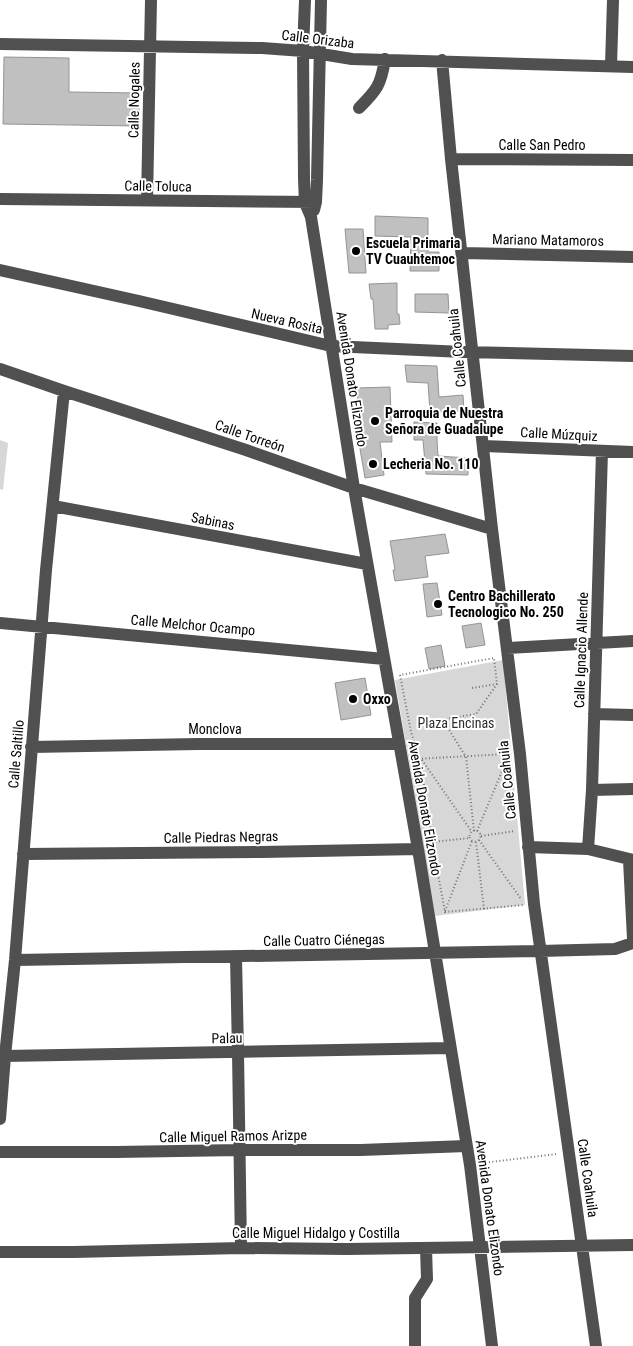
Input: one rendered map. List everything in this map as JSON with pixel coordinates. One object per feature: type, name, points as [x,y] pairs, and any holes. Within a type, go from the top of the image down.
[{"type":"street","name":"Calle Nogales","points":[[147,200],[151,0]]},
{"type":"street","name":"Avenida Donato Elizondo","points":[[305,0],[303,51],[304,179],[311,202]]},
{"type":"street","name":"Avenida Donato Elizondo","points":[[321,0],[320,54],[311,202],[312,217],[354,488],[418,849],[470,1165],[492,1346]]},
{"type":"street","points":[[611,66],[612,0]]},
{"type":"street","name":"Calle Orizaba","points":[[0,44],[262,48],[303,51],[352,59],[442,60],[633,67]]},
{"type":"street","points":[[359,108],[372,96],[380,83],[385,59]]},
{"type":"street","name":"Calle Coahuila","points":[[442,60],[451,159],[492,529],[520,754],[540,951],[596,1346]]},
{"type":"street","name":"Calle San Pedro","points":[[451,159],[633,160]]},
{"type":"street","name":"Calle Toluca","points":[[0,200],[311,202]]},
{"type":"street","name":"Mariano Matamoros","points":[[462,253],[633,257]]},
{"type":"street","name":"Nueva Rosita","points":[[0,270],[331,346],[473,353],[633,356]]},
{"type":"street","name":"Calle Torreón","points":[[0,369],[246,450],[354,488],[492,529]]},
{"type":"street","name":"Calle Saltillo","points":[[0,1119],[24,854],[31,747],[64,391]]},
{"type":"street","name":"Calle Múzquiz","points":[[483,446],[633,452]]},
{"type":"street","name":"Calle Ignacio Allende","points":[[588,849],[592,790],[602,452]]},
{"type":"street","name":"Sabinas","points":[[53,506],[367,564]]},
{"type":"street","name":"Calle Melchor Ocampo","points":[[0,622],[384,659]]},
{"type":"street","points":[[507,648],[633,641]]},
{"type":"street","points":[[594,714],[633,715]]},
{"type":"street","name":"Monclova","points":[[31,747],[198,744],[399,744]]},
{"type":"street","points":[[592,790],[633,789]]},
{"type":"street","points":[[528,847],[588,849],[631,860],[633,941]]},
{"type":"street","name":"Calle Piedras Negras","points":[[24,854],[418,849]]},
{"type":"street","name":"Calle Cuatro Ciénegas","points":[[15,960],[615,949],[633,941]]},
{"type":"street","points":[[236,957],[241,1248]]},
{"type":"street","name":"Palau","points":[[5,1056],[450,1048]]},
{"type":"street","name":"Calle Miguel Ramos Arizpe","points":[[0,1152],[360,1150],[466,1146]]},
{"type":"street","name":"Calle Miguel Hidalgo y Costilla","points":[[0,1252],[633,1245]]},
{"type":"street","points":[[415,1346],[415,1298],[426,1278],[426,1248]]},
{"type":"path","points":[[445,912],[432,842],[420,758],[411,732],[400,675],[494,658],[496,684],[476,714],[445,719],[446,725],[466,757],[474,831]]},
{"type":"path","points":[[472,688],[496,684]]},
{"type":"path","points":[[420,758],[509,754]]},
{"type":"path","points":[[509,754],[510,764]]},
{"type":"path","points":[[470,838],[509,754]]},
{"type":"path","points":[[420,758],[474,831],[480,832],[481,836]]},
{"type":"path","points":[[484,910],[477,841],[481,836],[517,831]]},
{"type":"path","points":[[432,842],[470,838]]},
{"type":"path","points":[[445,912],[472,841]]},
{"type":"path","points":[[472,841],[477,841]]},
{"type":"path","points":[[445,912],[525,905],[477,841]]},
{"type":"path","points":[[470,1165],[568,1152]]},
{"type":"green space","points":[[0,440],[8,443],[3,490],[0,489]]},
{"type":"green space","name":"Plaza Encinas","points":[[503,660],[525,905],[435,916],[395,680]]},
{"type":"building","points":[[4,57],[69,58],[69,92],[139,93],[139,126],[3,124]]},
{"type":"building","points":[[375,216],[428,218],[428,252],[439,252],[439,271],[410,271],[411,237],[375,236]]},
{"type":"building","name":"Escuela Primaria TV Cuauhtemoc","points":[[345,229],[363,229],[366,273],[349,273]]},
{"type":"building","points":[[397,283],[397,314],[399,314],[400,324],[388,325],[388,329],[375,329],[373,299],[371,299],[369,284]]},
{"type":"building","points":[[415,294],[448,294],[449,313],[415,312]]},
{"type":"building","points":[[405,365],[437,366],[439,397],[463,395],[464,411],[430,412],[428,383],[407,382]]},
{"type":"building","name":"Parroquia de Nuestra Señora de Guadalupe","points":[[390,387],[392,442],[380,442],[384,475],[365,478],[359,443],[357,388]]},
{"type":"building","points":[[414,422],[437,423],[438,456],[468,458],[468,475],[426,474],[423,440],[414,440]]},
{"type":"building","points":[[445,534],[449,553],[425,556],[428,577],[395,581],[390,541]]},
{"type":"building","points":[[437,583],[442,615],[427,617],[423,584]]},
{"type":"building","points":[[481,623],[485,645],[466,648],[462,626]]},
{"type":"building","points":[[441,645],[445,666],[429,669],[425,648]]},
{"type":"building","name":"Oxxo","points":[[365,678],[371,715],[341,720],[335,683]]},
{"type":"place","name":"Escuela Primaria TV Cuauhtemoc","points":[[356,251]]},
{"type":"place","name":"Parroquia de Nuestra Señora de Guadalupe","points":[[375,421]]},
{"type":"place","name":"Lecheria No. 110","points":[[373,464]]},
{"type":"place","name":"Centro Bachillerato Tecnologico No. 250","points":[[438,604]]},
{"type":"place","name":"Oxxo","points":[[353,699]]}]
